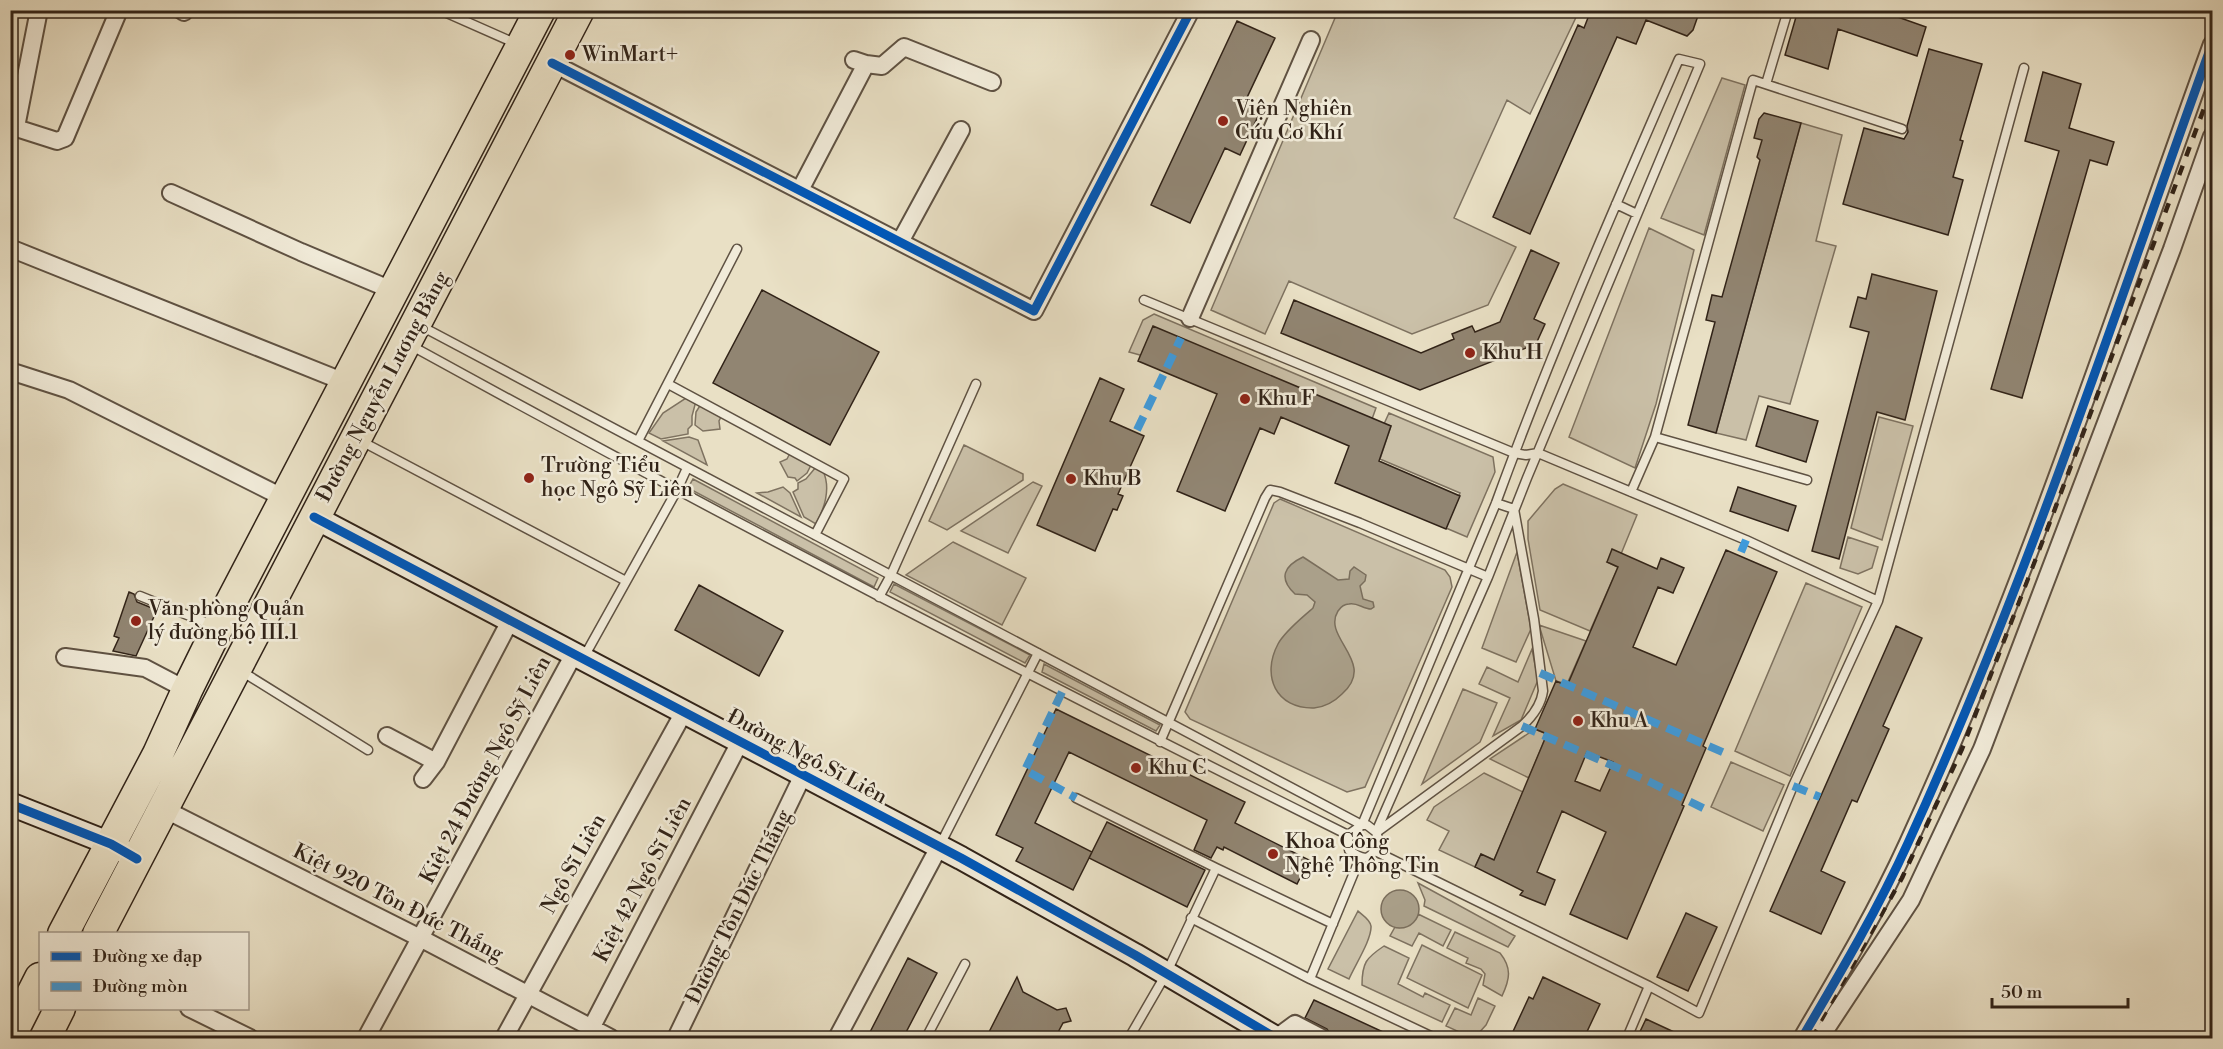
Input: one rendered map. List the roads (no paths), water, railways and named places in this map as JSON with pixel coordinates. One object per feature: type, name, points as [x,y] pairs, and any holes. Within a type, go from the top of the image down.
[{"type":"highway","name":"Đường Nguyễn Lương Bằng","points":[[111,844],[158,754],[218,627],[540,10]]},
{"type":"highway","name":"Đường Nguyễn Lương Bằng","points":[[137,859],[579,10]]},
{"type":"highway","points":[[378,321],[411,335]]},
{"type":"highway","points":[[64,932],[111,844]]},
{"type":"highway","points":[[99,932],[137,859]]},
{"type":"highway","points":[[10,1036],[39,980]]},
{"type":"highway","points":[[45,1038],[59,1010]]},
{"type":"street","points":[[39,10],[13,126],[57,141],[66,138],[118,10]]},
{"type":"street","points":[[552,63],[1034,311],[1191,10]]},
{"type":"street","points":[[1190,318],[1311,40]]},
{"type":"street","points":[[1802,1038],[1850,955],[1907,845],[2005,615],[2048,502],[2212,44]]},
{"type":"street","points":[[800,190],[860,62],[885,64],[904,46],[992,82]]},
{"type":"street","points":[[900,242],[962,130]]},
{"type":"street","points":[[1820,1038],[1911,900],[1982,749],[2172,249],[2212,136]]},
{"type":"street","points":[[171,193],[394,291]]},
{"type":"street","points":[[10,248],[347,383]]},
{"type":"street","points":[[10,371],[69,390],[286,499]]},
{"type":"street","name":"Đường Ngô Sĩ Liên","points":[[314,517],[939,847],[1276,1038],[1295,1024],[1322,1038]]},
{"type":"street","points":[[423,779],[436,762],[510,621]]},
{"type":"street","points":[[65,657],[145,668],[187,690]]},
{"type":"street","name":"Kiệt 24 Đường Ngô Sỹ Liên","points":[[366,1038],[578,657]]},
{"type":"street","name":"Ngô Sĩ Liên","points":[[504,1038],[684,712]]},
{"type":"street","points":[[387,736],[436,762]]},
{"type":"street","name":"Kiệt 42 Ngô Sĩ Liên","points":[[588,1033],[740,742]]},
{"type":"street","name":"Đường Tôn Đức Thắng","points":[[676,1038],[803,775]]},
{"type":"street","points":[[10,804],[111,844],[137,859]]},
{"type":"street","name":"Kiệt 920 Tôn Đức Thắng","points":[[164,808],[527,994],[588,1033],[611,1038]]},
{"type":"street","points":[[837,1038],[939,847]]},
{"type":"street","points":[[193,1010],[240,1037]]},
{"type":"lane","points":[[440,10],[520,46]]},
{"type":"lane","points":[[1766,84],[1786,17]]},
{"type":"lane","points":[[1348,835],[1362,825],[1496,503],[1514,453],[1616,204],[1679,59],[1700,64],[1514,509],[1488,577],[1376,832]]},
{"type":"lane","points":[[1375,851],[1699,1013],[1793,786],[1878,601],[2024,68]]},
{"type":"lane","points":[[1631,492],[1655,437],[1753,80],[1902,129]]},
{"type":"lane","points":[[1616,204],[1637,214]]},
{"type":"lane","points":[[638,441],[737,249]]},
{"type":"lane","points":[[1144,300],[1514,453],[1526,455],[1538,453],[1746,540],[1878,601]]},
{"type":"lane","points":[[411,335],[638,441],[1362,825],[1367,825],[1376,832],[1379,841],[1375,851],[1366,858],[1360,858],[1349,850],[1348,835]]},
{"type":"lane","points":[[411,335],[677,490],[1028,675],[1348,835]]},
{"type":"lane","points":[[668,384],[844,478],[814,535]]},
{"type":"lane","points":[[879,597],[891,575],[976,384]]},
{"type":"lane","points":[[1655,437],[1807,480]]},
{"type":"lane","points":[[355,438],[627,580]]},
{"type":"lane","points":[[578,657],[627,580],[687,468]]},
{"type":"lane","points":[[1160,742],[1270,490],[1360,523],[1488,577]]},
{"type":"lane","points":[[1496,503],[1514,509]]},
{"type":"lane","points":[[1376,832],[1522,726],[1534,714],[1540,702],[1543,691],[1534,619],[1514,509]]},
{"type":"lane","points":[[140,596],[218,627]]},
{"type":"lane","points":[[939,847],[1038,653]]},
{"type":"lane","points":[[236,668],[368,750]]},
{"type":"lane","points":[[1076,798],[1333,924]]},
{"type":"lane","points":[[1310,979],[1360,858]]},
{"type":"lane","points":[[1129,1038],[1166,974],[1216,868]]},
{"type":"lane","points":[[1191,918],[1310,979],[1435,1038]]},
{"type":"lane","points":[[926,1038],[964,964]]},
{"type":"lane","points":[[1627,1038],[1649,986]]},
{"type":"railway","points":[[1811,1038],[1902,878],[1962,749],[2053,514],[2212,87]]},
{"type":"place","name":"WinMart+","points":[[570,55]]},
{"type":"place","name":"Viện Nghiên Cứu Cơ Khí","points":[[1223,121]]},
{"type":"place","name":"Khu H","points":[[1470,353]]},
{"type":"place","name":"Khu F","points":[[1245,399]]},
{"type":"place","name":"Trường Tiểu học Ngô Sỹ Liên","points":[[529,478]]},
{"type":"place","name":"Khu B","points":[[1071,479]]},
{"type":"place","name":"Văn phòng Quản lý đường bộ III.1","points":[[136,621]]},
{"type":"place","name":"Khu A","points":[[1578,721]]},
{"type":"place","name":"Khu C","points":[[1136,768]]},
{"type":"place","name":"Khoa Công Nghệ Thông Tin","points":[[1273,854]]}]
